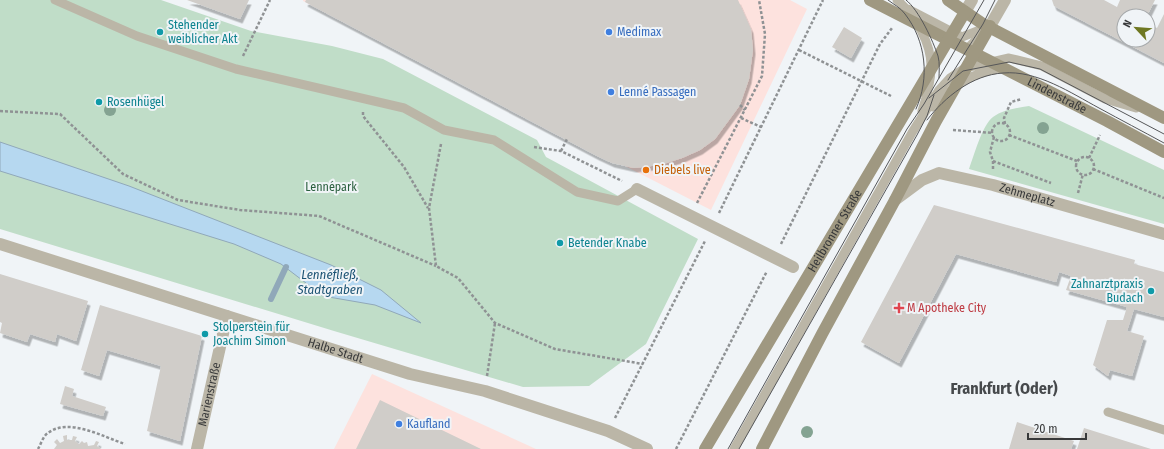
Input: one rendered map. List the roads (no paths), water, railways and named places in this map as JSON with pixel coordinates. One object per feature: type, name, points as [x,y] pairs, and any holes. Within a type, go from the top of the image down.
[{"type":"street","name":"Lindenstraße","points":[[870,0],[916,23],[951,36],[970,51],[1164,152]]},
{"type":"street","points":[[948,0],[965,12],[990,26],[1159,115]]},
{"type":"street","points":[[965,12],[972,0]]},
{"type":"street","points":[[762,449],[818,340],[965,68],[970,51],[990,26],[1005,0]]},
{"type":"street","name":"Heilbronner Straße","points":[[705,449],[965,12]]},
{"type":"street","name":"Zehmeplatz","points":[[895,200],[922,180],[939,172],[1164,234]]},
{"type":"street","name":"Heilbronner Straße","points":[[637,189],[793,267]]},
{"type":"street","name":"Halbe Stadt","points":[[0,244],[410,374],[485,391],[608,431],[648,449]]},
{"type":"street","name":"Marienstraße","points":[[197,449],[227,316]]},
{"type":"lane","points":[[55,0],[137,36],[236,69],[404,108],[444,130],[494,140],[577,192],[618,201],[637,189]]},
{"type":"lane","points":[[892,0],[951,36],[962,38],[990,26]]},
{"type":"lane","points":[[897,0],[907,8],[928,46],[931,68],[924,104],[913,131]]},
{"type":"lane","points":[[734,449],[913,131],[950,78],[965,68],[1009,58],[1035,64],[1105,99],[1159,115]]},
{"type":"lane","points":[[913,131],[928,111],[956,85],[968,77],[1005,68]]},
{"type":"lane","points":[[1108,412],[1164,430]]},
{"type":"water","name":"Lennéfließ, Stadtgraben","points":[[0,142],[129,186],[331,265],[381,290],[421,323],[375,305],[323,296],[281,264],[234,244],[0,171]]},
{"type":"waterway","points":[[271,299],[286,267]]},
{"type":"tram line","points":[[888,0],[905,14],[918,36],[924,60],[924,72],[923,85],[916,109]]},
{"type":"tram line","points":[[906,0],[921,18],[933,42],[939,59],[939,78]]},
{"type":"tram line","points":[[728,449],[907,129],[924,104],[984,0]]},
{"type":"tram line","points":[[948,80],[983,24],[995,0]]},
{"type":"tram line","points":[[929,98],[963,71],[1009,62],[1040,69],[1164,134]]},
{"type":"tram line","points":[[927,120],[942,103],[970,83],[992,75],[1016,73],[1028,75],[1053,84],[1164,143]]},
{"type":"tram line","points":[[739,449],[917,135],[927,116],[934,95]]},
{"type":"place","name":"Stehender weiblicher Akt","points":[[160,32]]},
{"type":"place","name":"Medimax","points":[[609,32]]},
{"type":"place","name":"Lenné Passagen","points":[[611,92]]},
{"type":"place","name":"Rosenhügel","points":[[99,102]]},
{"type":"place","name":"Diebels live","points":[[646,170]]},
{"type":"place","name":"Betender Knabe","points":[[560,243]]},
{"type":"place","name":"Zahnarztpraxis Budach","points":[[1151,291]]},
{"type":"place","name":"M Apotheke City","points":[[899,308]]},
{"type":"place","name":"Stolperstein für Joachim Simon","points":[[205,334]]},
{"type":"place","name":"Kaufland","points":[[399,424]]},
{"type":"district","name":"Frankfurt (Oder)","points":[[1004,388]]},
{"type":"park label","name":"Lennépark","points":[[331,187]]}]
